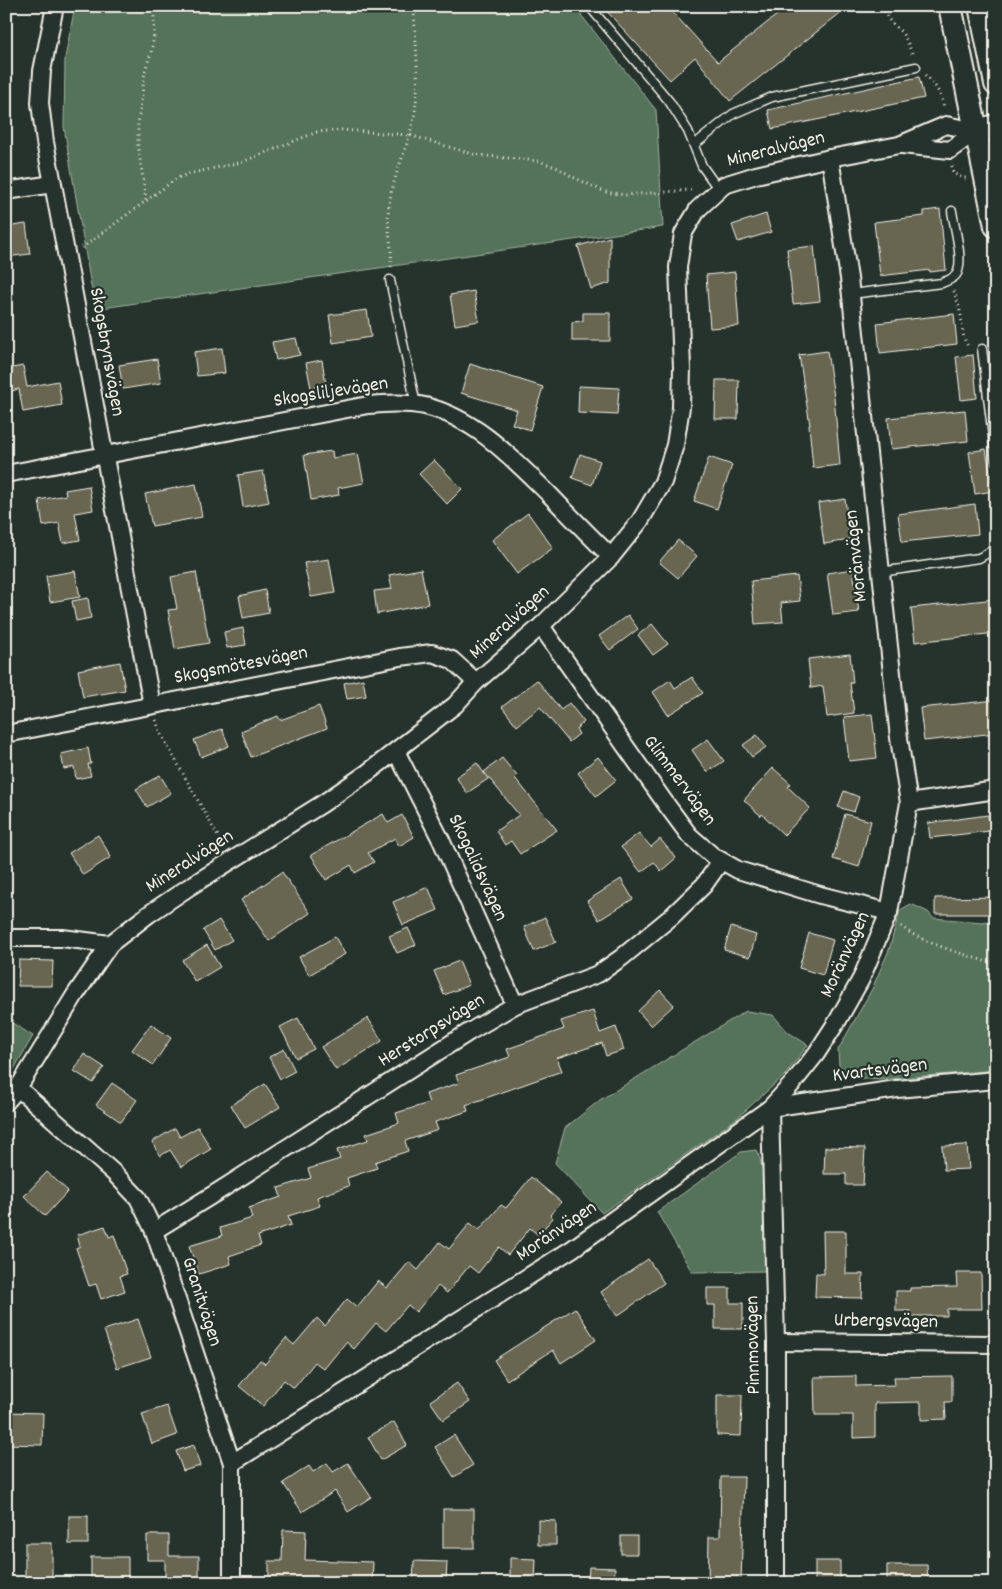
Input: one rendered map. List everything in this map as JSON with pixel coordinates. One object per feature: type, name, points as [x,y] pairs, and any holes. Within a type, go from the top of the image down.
[{"type":"main road","points":[[950,6],[986,128],[996,226]]},
{"type":"main road","points":[[980,6],[996,84]]},
{"type":"street","name":"Skogsbrynsvägen","points":[[55,6],[42,71],[40,104],[45,142],[152,705]]},
{"type":"street","name":"Mineralvägen","points":[[6,1102],[18,1088],[110,944],[149,914],[322,804],[396,751],[455,705],[476,682],[541,626],[611,557],[640,522],[663,482],[675,445],[681,407],[682,368],[678,267],[683,234],[698,208],[724,185],[756,174],[899,145],[946,125],[986,128]]},
{"type":"street","name":"Mineralvägen","points":[[899,145],[950,150],[986,128]]},
{"type":"street","name":"Moränvägen","points":[[232,1463],[572,1249],[770,1108],[816,1054],[862,979],[889,912],[909,802],[899,738],[880,572],[851,294],[830,158]]},
{"type":"street","points":[[6,192],[52,184]]},
{"type":"street","name":"Skogsliljevägen","points":[[6,474],[368,405],[394,402],[425,406],[478,430],[502,449],[611,557]]},
{"type":"street","name":"Glimmervägen","points":[[541,626],[689,835],[714,856],[738,870],[820,895],[889,912]]},
{"type":"street","name":"Skogsmötesvägen","points":[[6,734],[400,657],[432,653],[452,660],[476,682]]},
{"type":"street","name":"Skogalidsvägen","points":[[396,751],[441,840],[516,1005]]},
{"type":"street","points":[[909,802],[996,790]]},
{"type":"street","name":"Herstorpsvägen","points":[[154,1231],[469,1032],[516,1005],[598,974],[621,958],[671,917],[704,885],[722,861]]},
{"type":"street","points":[[6,938],[62,938],[110,944]]},
{"type":"street","name":"Kvartsvägen","points":[[770,1108],[897,1089],[996,1080]]},
{"type":"street","name":"Granitvägen","points":[[18,1088],[114,1173],[138,1198],[154,1231],[232,1463],[232,1583]]},
{"type":"street","name":"Pinnmovägen","points":[[770,1108],[776,1342],[776,1583]]},
{"type":"street","name":"Urbergsvägen","points":[[776,1342],[996,1344]]},
{"type":"lane","points":[[589,6],[669,101],[688,131],[702,166],[718,191]]},
{"type":"lane","points":[[694,145],[733,114],[772,97],[916,67]]},
{"type":"lane","points":[[851,294],[942,283],[955,276],[960,260],[952,211]]},
{"type":"lane","points":[[390,280],[416,405]]},
{"type":"lane","points":[[982,349],[996,461]]},
{"type":"lane","points":[[880,572],[979,558],[993,550],[996,544]]},
{"type":"path","points":[[146,200],[138,145],[138,125],[145,70],[154,36],[154,6]]},
{"type":"path","points":[[390,280],[392,260],[388,209],[391,191],[416,106],[414,6]]},
{"type":"path","points":[[884,6],[890,24],[902,34],[910,46],[916,67],[933,83],[943,100]]},
{"type":"path","points":[[68,259],[172,182],[188,174],[242,162],[317,132],[342,130],[409,135],[476,155],[539,161],[558,168],[572,177],[605,192],[625,195],[698,190],[718,191]]},
{"type":"path","points":[[953,173],[962,178],[970,178]]},
{"type":"path","points":[[950,279],[961,312],[963,333],[967,346],[982,349]]},
{"type":"path","points":[[152,705],[161,734],[231,861]]},
{"type":"path","points":[[889,912],[912,934],[996,965]]},
{"type":"green space","points":[[75,6],[574,6],[656,110],[663,227],[95,309],[64,127],[65,58]]},
{"type":"green space","points":[[911,904],[928,912],[933,918],[982,922],[996,920],[996,1070],[890,1079],[856,1078],[847,1074],[839,1066],[838,1050],[872,989],[889,950],[900,910]]},
{"type":"green space","points":[[746,1011],[773,1015],[788,1032],[808,1045],[785,1075],[736,1119],[602,1213],[555,1163],[565,1128],[600,1100]]},
{"type":"green space","points":[[6,1019],[33,1036],[14,1069],[6,1063]]},
{"type":"green space","points":[[756,1150],[764,1175],[766,1191],[767,1271],[692,1272],[657,1212],[741,1152]]},
{"type":"building","points":[[602,6],[667,6],[718,62],[788,6],[849,6],[730,101],[695,57],[670,80]]},
{"type":"building","points":[[919,77],[924,98],[772,129],[768,110]]},
{"type":"building","points":[[940,209],[946,270],[880,276],[874,222],[924,216],[924,211]]},
{"type":"building","points":[[766,214],[771,232],[738,242],[732,225]]},
{"type":"building","points":[[26,224],[30,254],[6,257],[6,227]]},
{"type":"building","points":[[610,237],[610,283],[591,289],[578,246]]},
{"type":"building","points":[[814,246],[820,301],[793,304],[787,249]]},
{"type":"building","points":[[735,272],[739,326],[710,328],[706,275]]},
{"type":"building","points":[[474,291],[479,321],[455,325],[450,295]]},
{"type":"building","points":[[367,310],[371,337],[333,343],[329,315]]},
{"type":"building","points":[[583,313],[610,313],[610,341],[572,341],[572,322],[583,321]]},
{"type":"building","points":[[954,314],[957,344],[880,353],[877,323]]},
{"type":"building","points":[[296,338],[300,355],[276,360],[272,342]]},
{"type":"building","points":[[222,348],[225,373],[197,376],[194,352]]},
{"type":"building","points":[[827,351],[834,397],[840,465],[813,468],[810,425],[799,355]]},
{"type":"building","points":[[973,355],[977,398],[961,400],[956,357]]},
{"type":"building","points":[[157,359],[161,383],[123,389],[119,365]]},
{"type":"building","points":[[322,360],[326,385],[311,388],[306,363]]},
{"type":"building","points":[[470,364],[543,387],[530,430],[512,424],[517,410],[461,393]]},
{"type":"building","points":[[23,366],[27,387],[58,381],[62,405],[23,412],[19,389],[11,391],[7,369]]},
{"type":"building","points":[[716,380],[739,380],[738,419],[715,419]]},
{"type":"building","points":[[579,386],[619,388],[617,415],[578,413]]},
{"type":"building","points":[[965,410],[968,441],[891,449],[888,418]]},
{"type":"building","points":[[986,449],[993,491],[975,494],[969,452]]},
{"type":"building","points":[[332,451],[333,458],[358,454],[364,483],[338,488],[339,495],[311,500],[304,455]]},
{"type":"building","points":[[580,454],[600,461],[592,485],[572,478]]},
{"type":"building","points":[[709,457],[732,465],[717,509],[694,501]]},
{"type":"building","points":[[434,460],[462,489],[447,504],[419,474]]},
{"type":"building","points":[[263,471],[269,502],[243,507],[238,475]]},
{"type":"building","points":[[196,484],[202,517],[152,526],[145,494]]},
{"type":"building","points":[[89,486],[93,510],[75,513],[80,540],[63,543],[59,523],[43,526],[39,500],[66,495],[65,490]]},
{"type":"building","points":[[845,499],[850,540],[824,544],[818,503]]},
{"type":"building","points":[[975,504],[978,534],[902,542],[898,514]]},
{"type":"building","points":[[528,513],[553,548],[517,574],[492,540]]},
{"type":"building","points":[[678,540],[697,556],[678,578],[659,562]]},
{"type":"building","points":[[329,559],[335,593],[311,597],[304,563]]},
{"type":"building","points":[[421,569],[428,604],[377,614],[374,591],[392,589],[389,575]]},
{"type":"building","points":[[853,569],[859,612],[833,615],[827,573]]},
{"type":"building","points":[[75,571],[80,597],[50,602],[46,576]]},
{"type":"building","points":[[196,572],[209,643],[175,649],[168,610],[177,609],[171,577]]},
{"type":"building","points":[[797,576],[800,601],[781,603],[783,622],[755,624],[751,581]]},
{"type":"building","points":[[265,590],[269,613],[243,618],[239,596]]},
{"type":"building","points":[[88,598],[91,618],[76,621],[72,601]]},
{"type":"building","points":[[996,599],[996,633],[915,642],[911,608]]},
{"type":"building","points":[[628,615],[638,629],[610,650],[599,636]]},
{"type":"building","points":[[652,624],[668,644],[653,655],[638,635]]},
{"type":"building","points":[[243,628],[246,645],[227,648],[224,632]]},
{"type":"building","points":[[850,654],[853,683],[850,683],[854,713],[827,717],[823,686],[811,688],[808,659]]},
{"type":"building","points":[[120,662],[125,690],[83,697],[78,670]]},
{"type":"building","points":[[692,677],[703,693],[668,715],[653,692],[670,680],[675,688]]},
{"type":"building","points":[[363,679],[366,696],[347,699],[344,683]]},
{"type":"building","points":[[537,680],[561,710],[569,703],[584,722],[576,729],[579,734],[569,742],[540,707],[517,726],[502,707]]},
{"type":"building","points":[[996,700],[996,733],[924,741],[920,708]]},
{"type":"building","points":[[319,706],[327,728],[251,757],[241,731],[278,716],[280,720]]},
{"type":"building","points":[[872,714],[877,758],[849,761],[844,717]]},
{"type":"building","points":[[222,729],[229,746],[201,757],[194,740]]},
{"type":"building","points":[[757,735],[766,747],[752,757],[743,745]]},
{"type":"building","points":[[708,739],[724,761],[707,772],[692,750]]},
{"type":"building","points":[[88,748],[91,764],[88,764],[91,776],[76,779],[74,767],[64,769],[61,754]]},
{"type":"building","points":[[598,757],[616,780],[596,796],[578,773]]},
{"type":"building","points":[[502,758],[517,776],[515,778],[557,830],[520,854],[511,841],[505,845],[496,831],[519,815],[484,772]]},
{"type":"building","points":[[477,763],[488,779],[467,793],[456,777]]},
{"type":"building","points":[[773,768],[791,784],[788,787],[810,808],[784,835],[744,800]]},
{"type":"building","points":[[160,775],[171,793],[147,807],[136,789]]},
{"type":"building","points":[[844,791],[859,797],[854,812],[838,807]]},
{"type":"building","points":[[383,814],[388,823],[402,815],[414,837],[399,846],[395,838],[368,853],[374,862],[355,873],[351,865],[326,880],[311,855]]},
{"type":"building","points":[[845,814],[871,821],[859,867],[833,859]]},
{"type":"building","points":[[988,815],[990,831],[930,838],[928,823]]},
{"type":"building","points":[[639,833],[651,847],[660,839],[676,858],[661,871],[654,862],[641,872],[621,847]]},
{"type":"building","points":[[98,835],[111,857],[83,875],[69,853]]},
{"type":"building","points":[[282,872],[310,913],[269,941],[241,900]]},
{"type":"building","points":[[621,879],[633,899],[599,920],[587,901]]},
{"type":"building","points":[[428,887],[438,910],[403,925],[393,902]]},
{"type":"building","points":[[996,897],[996,914],[935,914],[935,898]]},
{"type":"building","points":[[545,917],[556,942],[534,951],[524,927]]},
{"type":"building","points":[[219,920],[232,940],[215,950],[203,930]]},
{"type":"building","points":[[731,927],[756,935],[750,957],[724,950]]},
{"type":"building","points":[[408,928],[416,945],[397,953],[389,936]]},
{"type":"building","points":[[809,933],[833,940],[823,975],[799,968]]},
{"type":"building","points":[[335,937],[345,954],[309,975],[299,957]]},
{"type":"building","points":[[207,945],[220,967],[195,982],[182,960]]},
{"type":"building","points":[[19,960],[53,961],[52,986],[18,986]]},
{"type":"building","points":[[459,961],[469,985],[444,995],[434,971]]},
{"type":"building","points":[[660,990],[674,1005],[651,1026],[638,1011]]},
{"type":"building","points":[[593,1011],[600,1033],[616,1027],[624,1050],[606,1056],[602,1043],[557,1058],[562,1071],[466,1105],[468,1111],[435,1122],[438,1130],[405,1141],[408,1151],[375,1162],[377,1168],[347,1178],[349,1186],[317,1197],[320,1206],[288,1216],[291,1225],[258,1236],[261,1245],[229,1256],[231,1264],[199,1274],[189,1246],[222,1236],[220,1228],[252,1218],[249,1208],[281,1197],[278,1188],[311,1178],[308,1169],[340,1159],[337,1150],[368,1140],[366,1134],[399,1123],[396,1113],[429,1103],[426,1094],[459,1083],[456,1075],[510,1057],[507,1049],[564,1029],[561,1021]]},
{"type":"building","points":[[298,1018],[314,1049],[296,1058],[280,1027]]},
{"type":"building","points":[[368,1018],[382,1041],[336,1070],[321,1047]]},
{"type":"building","points":[[151,1024],[171,1038],[153,1065],[132,1050]]},
{"type":"building","points":[[284,1049],[295,1071],[280,1079],[269,1057]]},
{"type":"building","points":[[84,1054],[104,1067],[93,1083],[74,1071]]},
{"type":"building","points":[[112,1083],[137,1100],[121,1122],[96,1105]]},
{"type":"building","points":[[265,1084],[280,1107],[245,1128],[231,1105]]},
{"type":"building","points":[[198,1127],[211,1149],[181,1167],[170,1150],[160,1156],[152,1142],[175,1128],[180,1137]]},
{"type":"building","points":[[967,1145],[969,1169],[944,1170],[942,1146]]},
{"type":"building","points":[[825,1147],[865,1148],[863,1185],[846,1185],[846,1174],[824,1174]]},
{"type":"building","points":[[47,1172],[68,1191],[45,1216],[24,1196]]},
{"type":"building","points":[[531,1177],[561,1202],[550,1215],[553,1218],[538,1235],[530,1228],[508,1255],[499,1247],[478,1273],[469,1266],[447,1293],[438,1286],[416,1312],[408,1305],[386,1331],[376,1323],[354,1349],[346,1342],[324,1369],[315,1362],[294,1388],[284,1380],[263,1406],[239,1386],[260,1360],[265,1364],[286,1338],[294,1345],[317,1318],[325,1326],[347,1299],[357,1307],[378,1281],[387,1288],[409,1262],[418,1270],[440,1242],[449,1249],[470,1223],[479,1230],[501,1205],[506,1208]]},
{"type":"building","points":[[105,1226],[109,1237],[114,1235],[127,1274],[120,1276],[125,1291],[101,1299],[96,1284],[89,1286],[76,1248],[80,1246],[77,1235]]},
{"type":"building","points":[[823,1231],[846,1231],[846,1274],[863,1274],[862,1298],[815,1297],[816,1273],[824,1274]]},
{"type":"building","points":[[648,1259],[664,1283],[617,1316],[601,1292]]},
{"type":"building","points":[[956,1273],[981,1273],[982,1309],[947,1309],[947,1316],[911,1316],[910,1311],[896,1311],[896,1291],[910,1291],[910,1288],[957,1287]]},
{"type":"building","points":[[707,1288],[730,1288],[730,1303],[743,1303],[743,1329],[715,1329],[715,1305],[707,1305]]},
{"type":"building","points":[[575,1308],[596,1340],[561,1363],[553,1350],[507,1380],[494,1360]]},
{"type":"building","points":[[138,1319],[151,1357],[117,1368],[104,1330]]},
{"type":"building","points":[[856,1376],[856,1386],[895,1385],[894,1377],[952,1376],[952,1402],[945,1402],[946,1419],[921,1420],[921,1402],[875,1403],[875,1437],[853,1438],[853,1415],[815,1415],[814,1377]]},
{"type":"building","points":[[457,1383],[470,1402],[443,1420],[430,1401]]},
{"type":"building","points":[[717,1395],[742,1395],[741,1436],[717,1435]]},
{"type":"building","points":[[167,1406],[177,1435],[152,1444],[142,1414]]},
{"type":"building","points":[[6,1412],[43,1413],[42,1445],[6,1444]]},
{"type":"building","points":[[394,1422],[407,1445],[381,1460],[368,1437]]},
{"type":"building","points":[[454,1435],[473,1465],[454,1477],[435,1447]]},
{"type":"building","points":[[194,1445],[200,1466],[183,1471],[176,1451]]},
{"type":"building","points":[[327,1463],[333,1472],[348,1463],[371,1497],[348,1512],[335,1491],[302,1512],[283,1483],[309,1466],[313,1472]]},
{"type":"building","points":[[721,1477],[744,1477],[741,1583],[708,1583],[709,1537],[720,1537]]},
{"type":"building","points":[[443,1509],[474,1509],[474,1548],[443,1548]]},
{"type":"building","points":[[69,1516],[88,1516],[88,1544],[69,1544]]},
{"type":"building","points":[[538,1520],[556,1521],[556,1545],[538,1545]]},
{"type":"building","points":[[283,1530],[306,1531],[305,1560],[373,1562],[372,1583],[269,1583],[269,1561],[282,1561]]},
{"type":"building","points":[[147,1535],[169,1535],[169,1556],[199,1556],[199,1583],[165,1583],[165,1560],[147,1560]]},
{"type":"building","points":[[621,1536],[637,1536],[637,1554],[621,1554]]},
{"type":"building","points":[[25,1543],[52,1543],[52,1583],[25,1583]]},
{"type":"building","points":[[91,1557],[128,1557],[128,1583],[91,1583]]},
{"type":"building","points":[[510,1558],[536,1559],[535,1583],[510,1583]]},
{"type":"building","points":[[414,1561],[447,1562],[446,1583],[413,1583]]},
{"type":"building","points":[[815,1561],[840,1561],[840,1583],[815,1583]]},
{"type":"building","points":[[887,1565],[927,1565],[928,1583],[887,1583]]},
{"type":"building","points":[[589,1567],[615,1568],[614,1583],[588,1583]]}]
